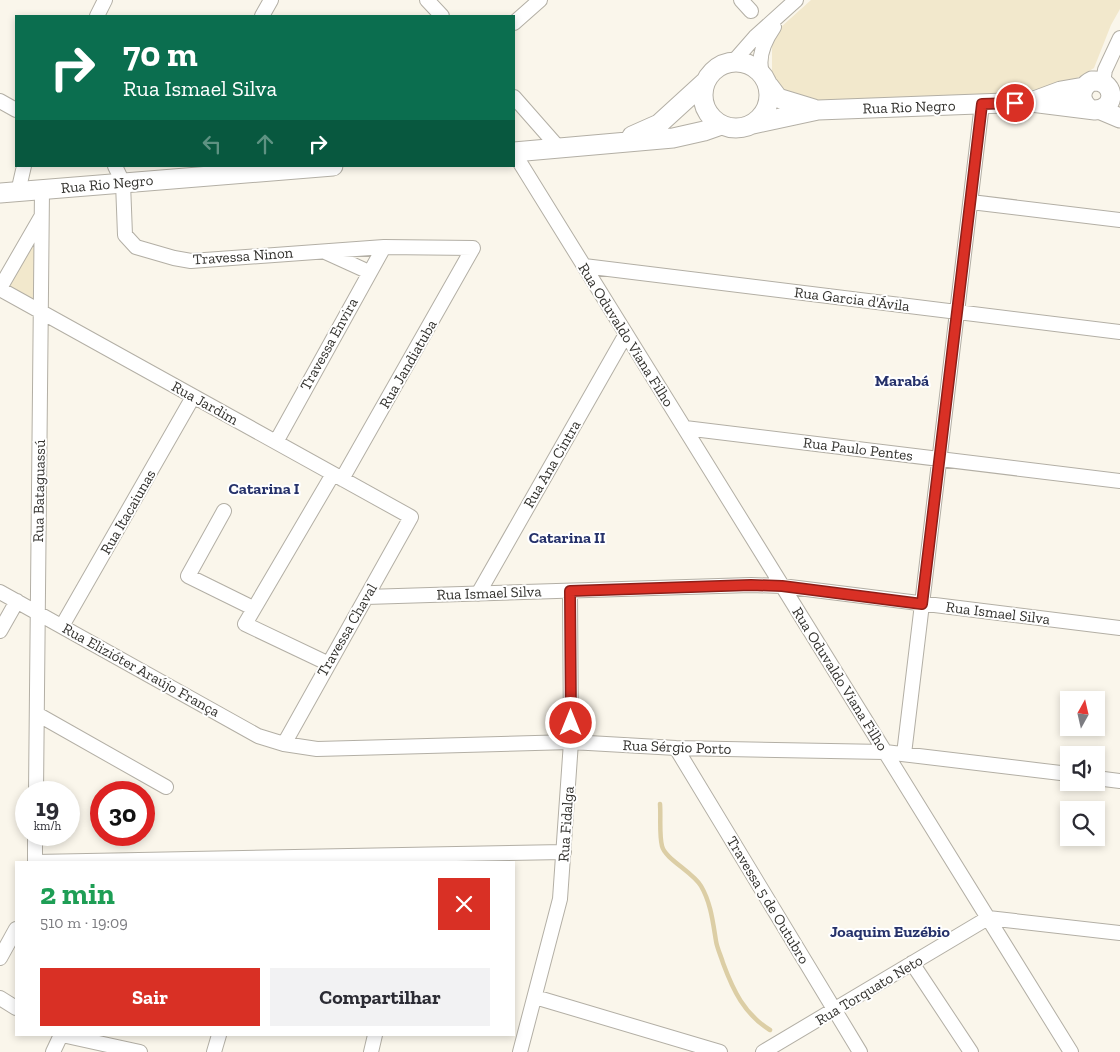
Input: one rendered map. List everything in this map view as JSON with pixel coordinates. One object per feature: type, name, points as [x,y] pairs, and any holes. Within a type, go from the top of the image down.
[{"type":"main road","points":[[620,141],[659,124],[705,82],[716,68],[734,61],[749,64],[765,79],[768,108],[753,124],[737,129],[721,125],[708,114],[702,99],[705,82]]},
{"type":"main road","name":"Rua Rio Negro","points":[[765,79],[778,98],[818,110]]},
{"type":"main road","name":"Rua Rio Negro","points":[[1031,102],[1061,91],[1084,87],[1092,81],[1103,82]]},
{"type":"main road","points":[[1084,87],[1082,97],[1086,106],[1105,105],[1110,89],[1103,82]]},
{"type":"main road","name":"Rua Rio Negro","points":[[753,124],[818,110],[1031,102],[1105,105],[1120,118]]},
{"type":"main road","points":[[515,152],[620,141],[673,138],[721,125]]},
{"type":"main road","name":"Rua Rio Negro","points":[[9,192],[123,183],[183,172],[308,167]]},
{"type":"street","points":[[97,15],[105,0]]},
{"type":"street","points":[[263,15],[271,0]]},
{"type":"street","points":[[427,0],[441,15]]},
{"type":"street","points":[[515,22],[540,0]]},
{"type":"street","points":[[741,0],[751,11]]},
{"type":"street","points":[[734,61],[755,37],[791,4]]},
{"type":"street","points":[[765,79],[760,67],[764,41],[791,4]]},
{"type":"street","points":[[1103,82],[1105,70],[1120,38]]},
{"type":"street","points":[[515,98],[558,147]]},
{"type":"street","points":[[0,101],[15,109]]},
{"type":"street","points":[[904,754],[982,104]]},
{"type":"street","name":"Rua Oduvaldo Viana Filho","points":[[515,154],[1071,1052]]},
{"type":"street","points":[[9,192],[23,167]]},
{"type":"street","points":[[115,167],[123,183]]},
{"type":"street","name":"Travessa Ninon","points":[[123,183],[125,235],[136,247],[174,258],[191,260],[384,247],[474,248]]},
{"type":"street","name":"Rua Bataguassú","points":[[36,781],[42,190]]},
{"type":"street","points":[[971,202],[1120,220]]},
{"type":"street","points":[[0,289],[42,215]]},
{"type":"street","name":"Travessa Envira","points":[[276,442],[384,247]]},
{"type":"street","name":"Rua Jandiatuba","points":[[327,663],[245,624],[253,608],[337,476],[474,248]]},
{"type":"street","name":"Travessa Ninon","points":[[322,250],[369,272]]},
{"type":"street","name":"Rua Garcia d'Ávila","points":[[584,266],[1120,332]]},
{"type":"street","name":"Rua Jardim","points":[[0,289],[411,517]]},
{"type":"street","name":"Rua Ana Cintra","points":[[478,594],[626,334]]},
{"type":"street","name":"Rua Itacaiunas","points":[[62,626],[193,397]]},
{"type":"street","name":"Rua Paulo Pentes","points":[[685,428],[1120,481]]},
{"type":"street","points":[[224,511],[188,576],[253,608]]},
{"type":"street","name":"Travessa Chaval","points":[[284,744],[327,663],[411,517]]},
{"type":"street","name":"Rua Ismael Silva","points":[[366,597],[751,585],[782,586],[1120,628]]},
{"type":"street","name":"Rua Fidalga","points":[[520,1052],[560,899],[571,742],[570,591]]},
{"type":"street","name":"Rua Elizióter Araújo França","points":[[0,592],[258,736],[284,744]]},
{"type":"street","points":[[0,631],[17,601]]},
{"type":"street","points":[[36,714],[166,787]]},
{"type":"street","name":"Rua Sérgio Porto","points":[[284,744],[317,748],[571,742],[676,748],[885,752],[1060,773]]},
{"type":"street","name":"Travessa 5 de Outubro","points":[[676,748],[860,1052]]},
{"type":"street","points":[[1105,779],[1120,780]]},
{"type":"street","points":[[35,846],[35,861]]},
{"type":"street","points":[[168,861],[423,859],[564,852]]},
{"type":"street","points":[[988,918],[1120,933]]},
{"type":"street","name":"Rua Torquato Neto","points":[[763,1052],[988,918]]},
{"type":"street","points":[[0,958],[15,931]]},
{"type":"street","points":[[912,963],[971,1052]]},
{"type":"street","points":[[535,997],[720,1052]]},
{"type":"street","points":[[0,998],[15,1007]]},
{"type":"street","points":[[54,1052],[62,1036]]},
{"type":"street","points":[[67,1036],[140,1052]]},
{"type":"street","points":[[214,1052],[219,1036]]},
{"type":"street","points":[[370,1052],[375,1036]]},
{"type":"shaded area","points":[[811,0],[1120,0],[1120,9],[1111,25],[1094,68],[1079,77],[1055,87],[971,97],[808,104],[782,92],[772,76],[772,42],[781,27]]},
{"type":"shaded area","points":[[38,228],[38,303],[5,285]]},
{"type":"waterway","points":[[660,804],[661,836],[664,851],[701,886],[713,920],[717,946],[731,983],[746,1009],[770,1030]]},
{"type":"district","name":"Marabá","points":[[902,380]]},
{"type":"district","name":"Catarina I","points":[[264,488]]},
{"type":"district","name":"Catarina II","points":[[567,537]]},
{"type":"district","name":"Joaquim Euzébio","points":[[890,931]]},
{"type":"route","points":[[571,723],[570,591],[751,585],[782,586],[922,604],[982,104],[1015,103]]}]
